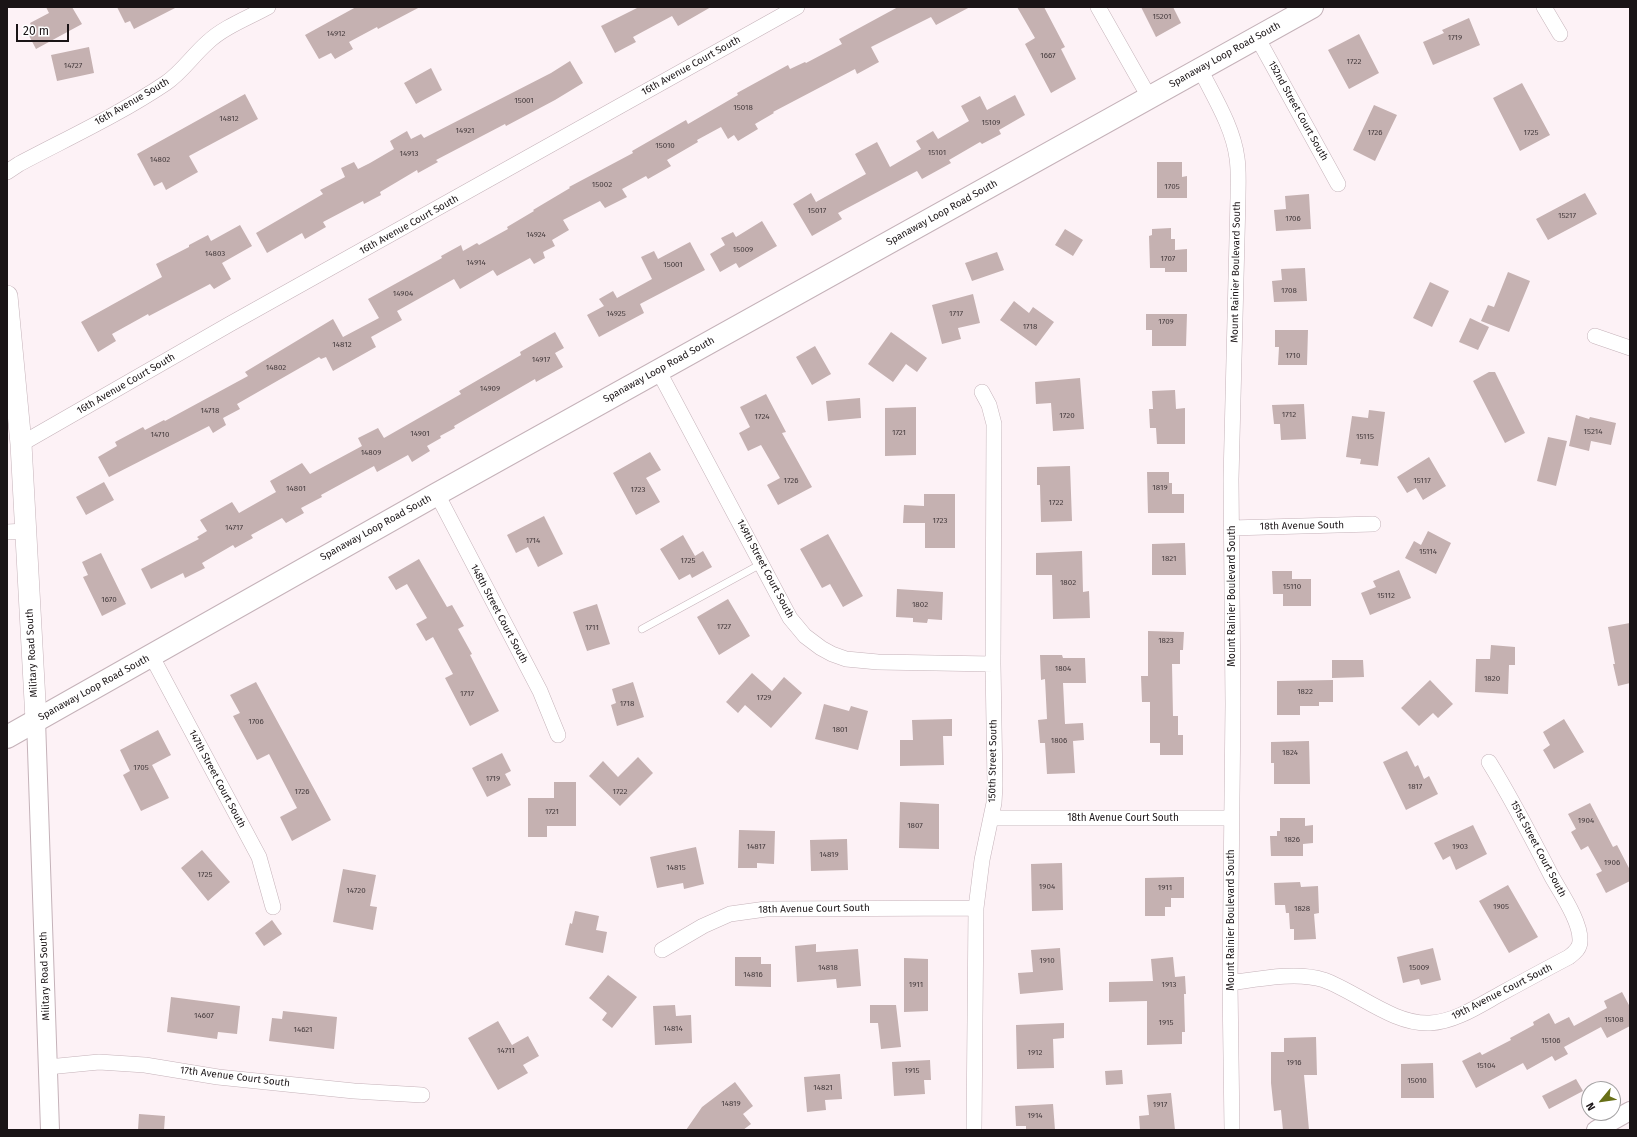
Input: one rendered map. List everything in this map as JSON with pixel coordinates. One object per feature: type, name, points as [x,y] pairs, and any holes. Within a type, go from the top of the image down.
[{"type":"main road","name":"Spanaway Loop Road South","points":[[7,737],[150,655],[658,370],[1312,7]]},
{"type":"main road","name":"Military Road South","points":[[7,296],[21,444],[16,531],[36,720]]},
{"type":"street","name":"16th Avenue South","points":[[7,172],[166,83],[174,77],[208,42],[225,30],[268,7]]},
{"type":"street","name":"16th Avenue Court South","points":[[21,444],[230,324],[797,7]]},
{"type":"street","points":[[1098,7],[1149,97]]},
{"type":"street","points":[[1544,7],[1560,34]]},
{"type":"street","name":"152nd Street Court South","points":[[1257,37],[1338,184]]},
{"type":"street","name":"Mount Rainier Boulevard South","points":[[1200,70],[1216,99],[1232,136],[1237,158],[1238,198],[1231,471],[1233,704],[1230,983],[1232,1130]]},
{"type":"street","points":[[1595,336],[1630,348]]},
{"type":"street","name":"149th Street Court South","points":[[658,370],[790,618],[805,636],[832,654],[846,659],[878,662],[993,664]]},
{"type":"street","name":"150th Street South","points":[[974,1130],[976,908],[982,860],[994,803],[995,785],[993,664],[994,424],[989,405],[982,392]]},
{"type":"street","name":"148th Street Court South","points":[[437,494],[540,691],[558,735]]},
{"type":"street","name":"18th Avenue South","points":[[1231,528],[1373,524]]},
{"type":"street","name":"147th Street Court South","points":[[150,655],[259,857],[273,907]]},
{"type":"street","name":"Military Road South","points":[[36,720],[50,1130]]},
{"type":"street","name":"151st Street Court South","points":[[1489,762],[1509,795],[1573,915],[1580,940]]},
{"type":"street","name":"18th Avenue Court South","points":[[991,818],[1231,818]]},
{"type":"street","name":"18th Avenue Court South","points":[[662,950],[703,926],[730,914],[766,908],[976,908]]},
{"type":"street","name":"19th Avenue Court South","points":[[1230,983],[1278,977],[1301,976],[1322,980],[1396,1016],[1423,1023],[1444,1022],[1478,1007],[1569,957],[1580,946],[1580,940]]},
{"type":"street","name":"17th Avenue Court South","points":[[48,1067],[99,1062],[145,1065],[218,1077],[354,1091],[422,1095]]},
{"type":"street","points":[[1596,1130],[1630,1111]]},
{"type":"lane","points":[[642,629],[762,564]]},
{"type":"building","points":[[46,7],[72,7],[82,24],[36,49],[26,30],[32,27],[30,23],[49,13]]},
{"type":"building","points":[[117,7],[177,7],[134,29],[130,21],[125,23]]},
{"type":"building","points":[[356,7],[420,7],[349,42],[353,49],[335,59],[331,53],[319,59],[305,35]]},
{"type":"building","points":[[639,7],[711,7],[678,26],[672,16],[633,37],[636,42],[615,53],[601,26]]},
{"type":"building","points":[[898,7],[970,7],[936,25],[931,17],[871,47],[879,62],[857,74],[855,69],[773,112],[774,113],[755,124],[758,129],[738,141],[734,135],[728,139],[721,127],[697,140],[698,142],[667,160],[671,166],[648,179],[646,176],[622,189],[627,197],[605,208],[600,201],[563,220],[569,230],[552,240],[555,246],[543,252],[545,258],[534,264],[530,258],[497,276],[493,270],[460,289],[454,279],[397,311],[402,320],[371,337],[376,347],[333,371],[326,357],[321,359],[319,357],[237,404],[240,409],[223,418],[226,425],[213,433],[209,426],[109,477],[98,457],[117,446],[115,442],[143,427],[145,430],[164,420],[165,421],[248,376],[245,372],[333,319],[343,337],[379,318],[368,299],[442,258],[441,256],[461,245],[463,251],[477,243],[479,245],[508,229],[507,227],[570,188],[569,187],[633,153],[632,151],[686,120],[688,124],[738,95],[737,93],[788,65],[790,69],[805,62],[806,63],[842,44],[839,39]]},
{"type":"building","points":[[1017,7],[1044,7],[1065,47],[1061,49],[1076,79],[1051,93],[1025,44],[1035,38]]},
{"type":"building","points":[[1141,7],[1173,7],[1181,23],[1156,37]]},
{"type":"building","points":[[1469,18],[1480,45],[1433,65],[1423,42],[1444,33],[1442,30]]},
{"type":"building","points":[[1359,34],[1379,73],[1349,89],[1328,50]]},
{"type":"building","points":[[89,47],[94,73],[57,81],[51,55]]},
{"type":"building","points":[[570,61],[583,83],[506,126],[505,124],[436,160],[438,162],[418,173],[417,170],[380,192],[381,195],[364,204],[363,201],[323,222],[326,227],[305,239],[302,233],[267,253],[256,233],[323,194],[320,190],[345,177],[341,168],[354,162],[358,169],[394,149],[390,141],[407,131],[411,139],[421,134],[424,138],[551,73]]},
{"type":"building","points":[[431,68],[442,90],[416,104],[404,83]]},
{"type":"building","points":[[1522,83],[1550,135],[1520,151],[1493,98]]},
{"type":"building","points":[[245,94],[258,119],[189,156],[198,172],[166,190],[162,182],[154,186],[137,154]]},
{"type":"building","points":[[1015,95],[1025,115],[999,130],[1001,134],[982,144],[980,142],[949,160],[951,163],[922,179],[917,171],[838,213],[842,219],[812,236],[793,204],[811,193],[816,202],[866,174],[855,154],[877,142],[890,167],[921,149],[916,141],[933,131],[938,139],[969,121],[961,106],[980,96],[987,110]]},
{"type":"building","points":[[1374,105],[1397,115],[1375,161],[1353,150]]},
{"type":"building","points":[[1157,162],[1182,162],[1182,177],[1187,176],[1187,198],[1157,198]]},
{"type":"building","points":[[1585,193],[1597,214],[1548,240],[1536,219]]},
{"type":"building","points":[[1309,194],[1311,229],[1276,231],[1274,210],[1286,209],[1285,196]]},
{"type":"building","points":[[762,221],[777,246],[739,268],[736,263],[720,272],[710,254],[725,245],[721,238],[733,232],[736,237]]},
{"type":"building","points":[[240,225],[252,246],[222,263],[231,279],[214,289],[210,284],[149,316],[148,314],[112,334],[116,341],[98,352],[81,322],[162,277],[156,264],[189,247],[189,245],[208,235],[211,241]]},
{"type":"building","points":[[1171,228],[1171,239],[1175,239],[1175,250],[1187,249],[1187,272],[1165,272],[1165,268],[1150,268],[1149,236],[1152,235],[1152,229]]},
{"type":"building","points":[[1065,229],[1083,240],[1073,256],[1055,245]]},
{"type":"building","points":[[690,242],[705,270],[640,304],[644,313],[599,337],[587,315],[604,306],[599,299],[613,291],[617,298],[652,279],[641,257],[654,251],[658,259]]},
{"type":"building","points":[[997,252],[1004,270],[972,281],[965,263]]},
{"type":"building","points":[[1305,268],[1307,301],[1274,302],[1272,281],[1282,280],[1281,269]]},
{"type":"building","points":[[1508,272],[1530,281],[1509,332],[1481,321],[1488,305],[1494,307]]},
{"type":"building","points":[[1430,282],[1449,291],[1432,327],[1413,318]]},
{"type":"building","points":[[973,294],[980,323],[958,328],[961,339],[942,344],[932,305]]},
{"type":"building","points":[[1014,301],[1029,313],[1033,307],[1054,322],[1036,346],[1000,320]]},
{"type":"building","points":[[1146,314],[1187,314],[1186,346],[1152,346],[1152,330],[1146,330]]},
{"type":"building","points":[[1470,318],[1489,327],[1478,350],[1459,342]]},
{"type":"building","points":[[1275,330],[1308,330],[1307,365],[1278,365],[1279,347],[1275,347]]},
{"type":"building","points":[[555,332],[564,348],[555,353],[563,367],[536,382],[535,379],[454,426],[455,428],[440,436],[441,438],[427,446],[430,451],[412,462],[408,455],[377,472],[374,466],[321,495],[322,497],[301,508],[304,513],[286,523],[282,518],[251,535],[253,538],[235,548],[233,545],[202,563],[205,568],[185,578],[183,573],[151,589],[141,569],[199,539],[197,537],[207,531],[200,520],[232,502],[239,513],[276,492],[270,481],[302,463],[310,474],[362,446],[358,438],[378,428],[384,438],[461,394],[459,391],[521,355],[520,352]]},
{"type":"building","points":[[891,332],[927,358],[917,372],[906,364],[893,382],[868,364]]},
{"type":"building","points":[[815,346],[831,374],[812,385],[796,357]]},
{"type":"building","points":[[1489,372],[1495,372],[1525,433],[1505,443],[1473,381]]},
{"type":"building","points":[[1080,378],[1084,429],[1053,431],[1051,403],[1036,404],[1035,382]]},
{"type":"building","points":[[1175,390],[1176,409],[1185,408],[1185,444],[1157,444],[1156,428],[1150,428],[1149,409],[1153,409],[1152,391]]},
{"type":"building","points":[[766,394],[786,432],[782,433],[812,487],[778,505],[767,485],[780,478],[761,445],[748,451],[739,433],[750,427],[740,407]]},
{"type":"building","points":[[860,398],[861,418],[828,421],[826,401]]},
{"type":"building","points":[[1304,404],[1306,439],[1281,440],[1280,424],[1274,424],[1272,405]]},
{"type":"building","points":[[916,407],[916,455],[885,456],[885,408]]},
{"type":"building","points":[[1369,410],[1385,412],[1378,466],[1360,464],[1361,459],[1346,457],[1352,416],[1368,418]]},
{"type":"building","points":[[1576,415],[1589,419],[1590,417],[1616,423],[1611,445],[1591,441],[1589,451],[1569,446]]},
{"type":"building","points":[[1548,437],[1567,441],[1556,486],[1537,481]]},
{"type":"building","points":[[650,452],[661,470],[646,478],[660,502],[636,515],[613,473]]},
{"type":"building","points":[[1429,457],[1446,486],[1423,500],[1416,488],[1407,493],[1397,477]]},
{"type":"building","points":[[1070,466],[1072,521],[1041,522],[1040,485],[1037,485],[1037,467]]},
{"type":"building","points":[[1147,472],[1169,472],[1169,483],[1172,483],[1172,494],[1184,494],[1184,513],[1148,513]]},
{"type":"building","points":[[104,482],[114,500],[86,515],[76,497]]},
{"type":"building","points":[[924,494],[955,494],[955,548],[925,548],[925,523],[903,523],[904,505],[924,506]]},
{"type":"building","points":[[544,516],[563,554],[538,567],[528,547],[516,553],[507,535]]},
{"type":"building","points":[[1428,531],[1451,543],[1436,574],[1405,558],[1414,541],[1421,545]]},
{"type":"building","points":[[828,534],[863,596],[843,607],[830,584],[822,588],[800,549]]},
{"type":"building","points":[[683,535],[695,556],[703,551],[712,567],[692,578],[690,574],[679,580],[660,549]]},
{"type":"building","points":[[1185,543],[1186,575],[1152,575],[1152,544]]},
{"type":"building","points":[[1082,551],[1083,592],[1089,591],[1090,618],[1053,619],[1052,575],[1036,575],[1036,553]]},
{"type":"building","points":[[101,553],[126,604],[102,616],[83,577],[88,575],[82,562]]},
{"type":"building","points":[[419,559],[447,607],[452,605],[464,626],[458,629],[472,654],[470,655],[499,711],[470,726],[445,678],[453,674],[433,637],[426,641],[416,624],[427,618],[407,584],[396,590],[388,577]]},
{"type":"building","points":[[1399,570],[1411,598],[1370,615],[1361,593],[1376,587],[1373,581]]},
{"type":"building","points":[[1272,571],[1292,571],[1292,579],[1311,579],[1311,606],[1283,606],[1283,594],[1273,594]]},
{"type":"building","points":[[897,589],[943,592],[942,620],[928,619],[927,623],[913,622],[913,618],[896,617]]},
{"type":"building","points":[[728,599],[750,636],[719,655],[697,617]]},
{"type":"building","points":[[597,604],[610,644],[587,651],[573,612]]},
{"type":"building","points":[[1630,623],[1630,683],[1618,686],[1613,664],[1615,664],[1608,627]]},
{"type":"building","points":[[1148,631],[1184,632],[1183,650],[1180,650],[1180,664],[1172,664],[1173,716],[1178,716],[1178,735],[1183,735],[1183,755],[1160,755],[1160,743],[1150,743],[1150,702],[1142,702],[1141,676],[1148,676]]},
{"type":"building","points":[[1491,645],[1515,647],[1515,665],[1509,665],[1508,694],[1475,692],[1476,659],[1490,659]]},
{"type":"building","points":[[1040,655],[1062,655],[1063,658],[1085,658],[1086,683],[1063,683],[1065,724],[1083,723],[1084,740],[1073,741],[1075,773],[1047,774],[1045,743],[1040,743],[1038,720],[1047,719],[1045,679],[1041,680]]},
{"type":"building","points":[[1332,660],[1363,660],[1364,677],[1332,678]]},
{"type":"building","points":[[752,673],[772,691],[784,677],[802,693],[771,728],[745,705],[738,713],[726,702]]},
{"type":"building","points":[[1333,680],[1333,702],[1319,702],[1319,706],[1300,706],[1300,715],[1277,715],[1277,681]]},
{"type":"building","points":[[1430,680],[1453,704],[1438,718],[1433,713],[1419,726],[1401,708]]},
{"type":"building","points":[[256,682],[331,820],[292,841],[280,817],[297,808],[269,754],[257,760],[233,716],[240,713],[230,695]]},
{"type":"building","points":[[633,682],[644,717],[617,726],[611,705],[616,703],[612,689]]},
{"type":"building","points":[[824,704],[849,711],[851,706],[868,711],[858,750],[815,739]]},
{"type":"building","points":[[952,719],[952,736],[943,736],[944,765],[900,766],[900,740],[913,740],[912,720]]},
{"type":"building","points":[[1564,719],[1584,752],[1554,769],[1543,750],[1550,745],[1543,732]]},
{"type":"building","points":[[158,730],[171,755],[152,765],[169,798],[141,811],[123,775],[130,771],[120,750]]},
{"type":"building","points":[[1309,741],[1310,784],[1274,784],[1274,763],[1271,763],[1271,742]]},
{"type":"building","points":[[1407,751],[1415,767],[1418,765],[1424,779],[1429,776],[1438,794],[1406,810],[1383,762]]},
{"type":"building","points":[[502,753],[511,771],[505,774],[511,785],[487,797],[472,768]]},
{"type":"building","points":[[638,757],[653,773],[620,806],[589,776],[603,761],[618,777]]},
{"type":"building","points":[[554,782],[576,782],[576,826],[547,826],[547,837],[528,837],[528,798],[554,798]]},
{"type":"building","points":[[900,802],[939,804],[939,849],[899,848]]},
{"type":"building","points":[[1590,803],[1613,847],[1617,845],[1630,870],[1630,881],[1606,893],[1596,874],[1602,871],[1588,846],[1581,850],[1571,832],[1576,829],[1568,814]]},
{"type":"building","points":[[1280,818],[1305,818],[1305,826],[1313,825],[1313,843],[1303,844],[1303,856],[1271,856],[1270,836],[1277,836],[1277,831],[1280,831]]},
{"type":"building","points":[[1473,825],[1487,854],[1456,870],[1450,856],[1443,860],[1434,843]]},
{"type":"building","points":[[739,830],[775,831],[774,864],[757,863],[757,868],[738,868]]},
{"type":"building","points":[[847,839],[848,870],[811,871],[810,840]]},
{"type":"building","points":[[696,847],[704,884],[684,889],[683,883],[657,888],[650,857]]},
{"type":"building","points":[[202,850],[230,882],[208,901],[181,868]]},
{"type":"building","points":[[1062,863],[1063,910],[1032,911],[1031,864]]},
{"type":"building","points":[[343,869],[376,875],[370,906],[377,907],[373,930],[333,922]]},
{"type":"building","points":[[1184,877],[1184,898],[1171,898],[1171,907],[1165,907],[1165,916],[1145,916],[1145,878]]},
{"type":"building","points":[[1300,882],[1301,887],[1318,886],[1319,913],[1314,914],[1316,939],[1294,940],[1294,929],[1290,929],[1289,913],[1286,913],[1285,905],[1275,905],[1274,883]]},
{"type":"building","points":[[1508,885],[1538,937],[1509,953],[1479,901]]},
{"type":"building","points":[[575,911],[599,916],[596,930],[607,932],[603,953],[565,945],[570,923],[572,924]]},
{"type":"building","points":[[272,920],[282,934],[264,946],[255,933]]},
{"type":"building","points":[[816,944],[816,952],[858,949],[861,986],[837,988],[836,979],[797,982],[795,946]]},
{"type":"building","points":[[1060,948],[1063,990],[1020,994],[1018,973],[1033,972],[1031,950]]},
{"type":"building","points":[[1433,948],[1441,980],[1421,985],[1419,979],[1403,983],[1397,957]]},
{"type":"building","points":[[735,957],[761,957],[761,964],[771,964],[771,987],[735,986]]},
{"type":"building","points":[[1173,957],[1175,977],[1185,976],[1185,1032],[1182,1032],[1182,1044],[1147,1045],[1147,1001],[1109,1002],[1109,982],[1153,981],[1151,959]]},
{"type":"building","points":[[904,958],[928,959],[928,1011],[904,1012]]},
{"type":"building","points":[[608,975],[637,997],[612,1028],[602,1020],[607,1013],[589,998]]},
{"type":"building","points":[[1622,992],[1630,1007],[1630,1026],[1607,1038],[1601,1027],[1564,1047],[1568,1054],[1555,1061],[1552,1056],[1527,1070],[1523,1063],[1476,1088],[1462,1061],[1480,1052],[1482,1055],[1511,1040],[1510,1038],[1534,1025],[1533,1022],[1549,1013],[1555,1024],[1569,1017],[1574,1026],[1607,1008],[1604,1001]]},
{"type":"building","points":[[171,997],[240,1006],[237,1034],[218,1032],[217,1039],[167,1032]]},
{"type":"building","points":[[675,1005],[676,1016],[691,1015],[692,1043],[655,1045],[653,1006]]},
{"type":"building","points":[[870,1005],[896,1005],[901,1047],[881,1049],[878,1023],[870,1023]]},
{"type":"building","points":[[283,1011],[337,1017],[334,1049],[269,1041],[272,1018],[282,1019]]},
{"type":"building","points":[[498,1021],[512,1045],[528,1036],[539,1056],[523,1065],[528,1073],[498,1090],[468,1038]]},
{"type":"building","points":[[1064,1023],[1064,1038],[1053,1039],[1054,1068],[1017,1069],[1016,1025]]},
{"type":"building","points":[[1316,1037],[1317,1075],[1304,1075],[1309,1130],[1283,1130],[1281,1110],[1274,1111],[1271,1083],[1271,1052],[1284,1052],[1284,1038]]},
{"type":"building","points":[[930,1060],[931,1080],[924,1080],[925,1094],[894,1096],[892,1062]]},
{"type":"building","points":[[1433,1063],[1434,1098],[1401,1098],[1401,1064]]},
{"type":"building","points":[[1122,1070],[1123,1084],[1106,1085],[1105,1071]]},
{"type":"building","points":[[840,1074],[842,1099],[825,1100],[826,1110],[807,1112],[804,1077]]},
{"type":"building","points":[[1576,1079],[1581,1088],[1581,1092],[1549,1109],[1542,1096]]},
{"type":"building","points":[[735,1082],[753,1106],[743,1114],[751,1124],[743,1130],[686,1130],[702,1107]]},
{"type":"building","points":[[1171,1093],[1175,1130],[1140,1130],[1139,1116],[1149,1115],[1147,1095]]},
{"type":"building","points":[[1053,1104],[1055,1130],[1026,1130],[1026,1126],[1016,1126],[1015,1106]]},
{"type":"building","points":[[139,1114],[165,1116],[164,1130],[138,1130]]}]
